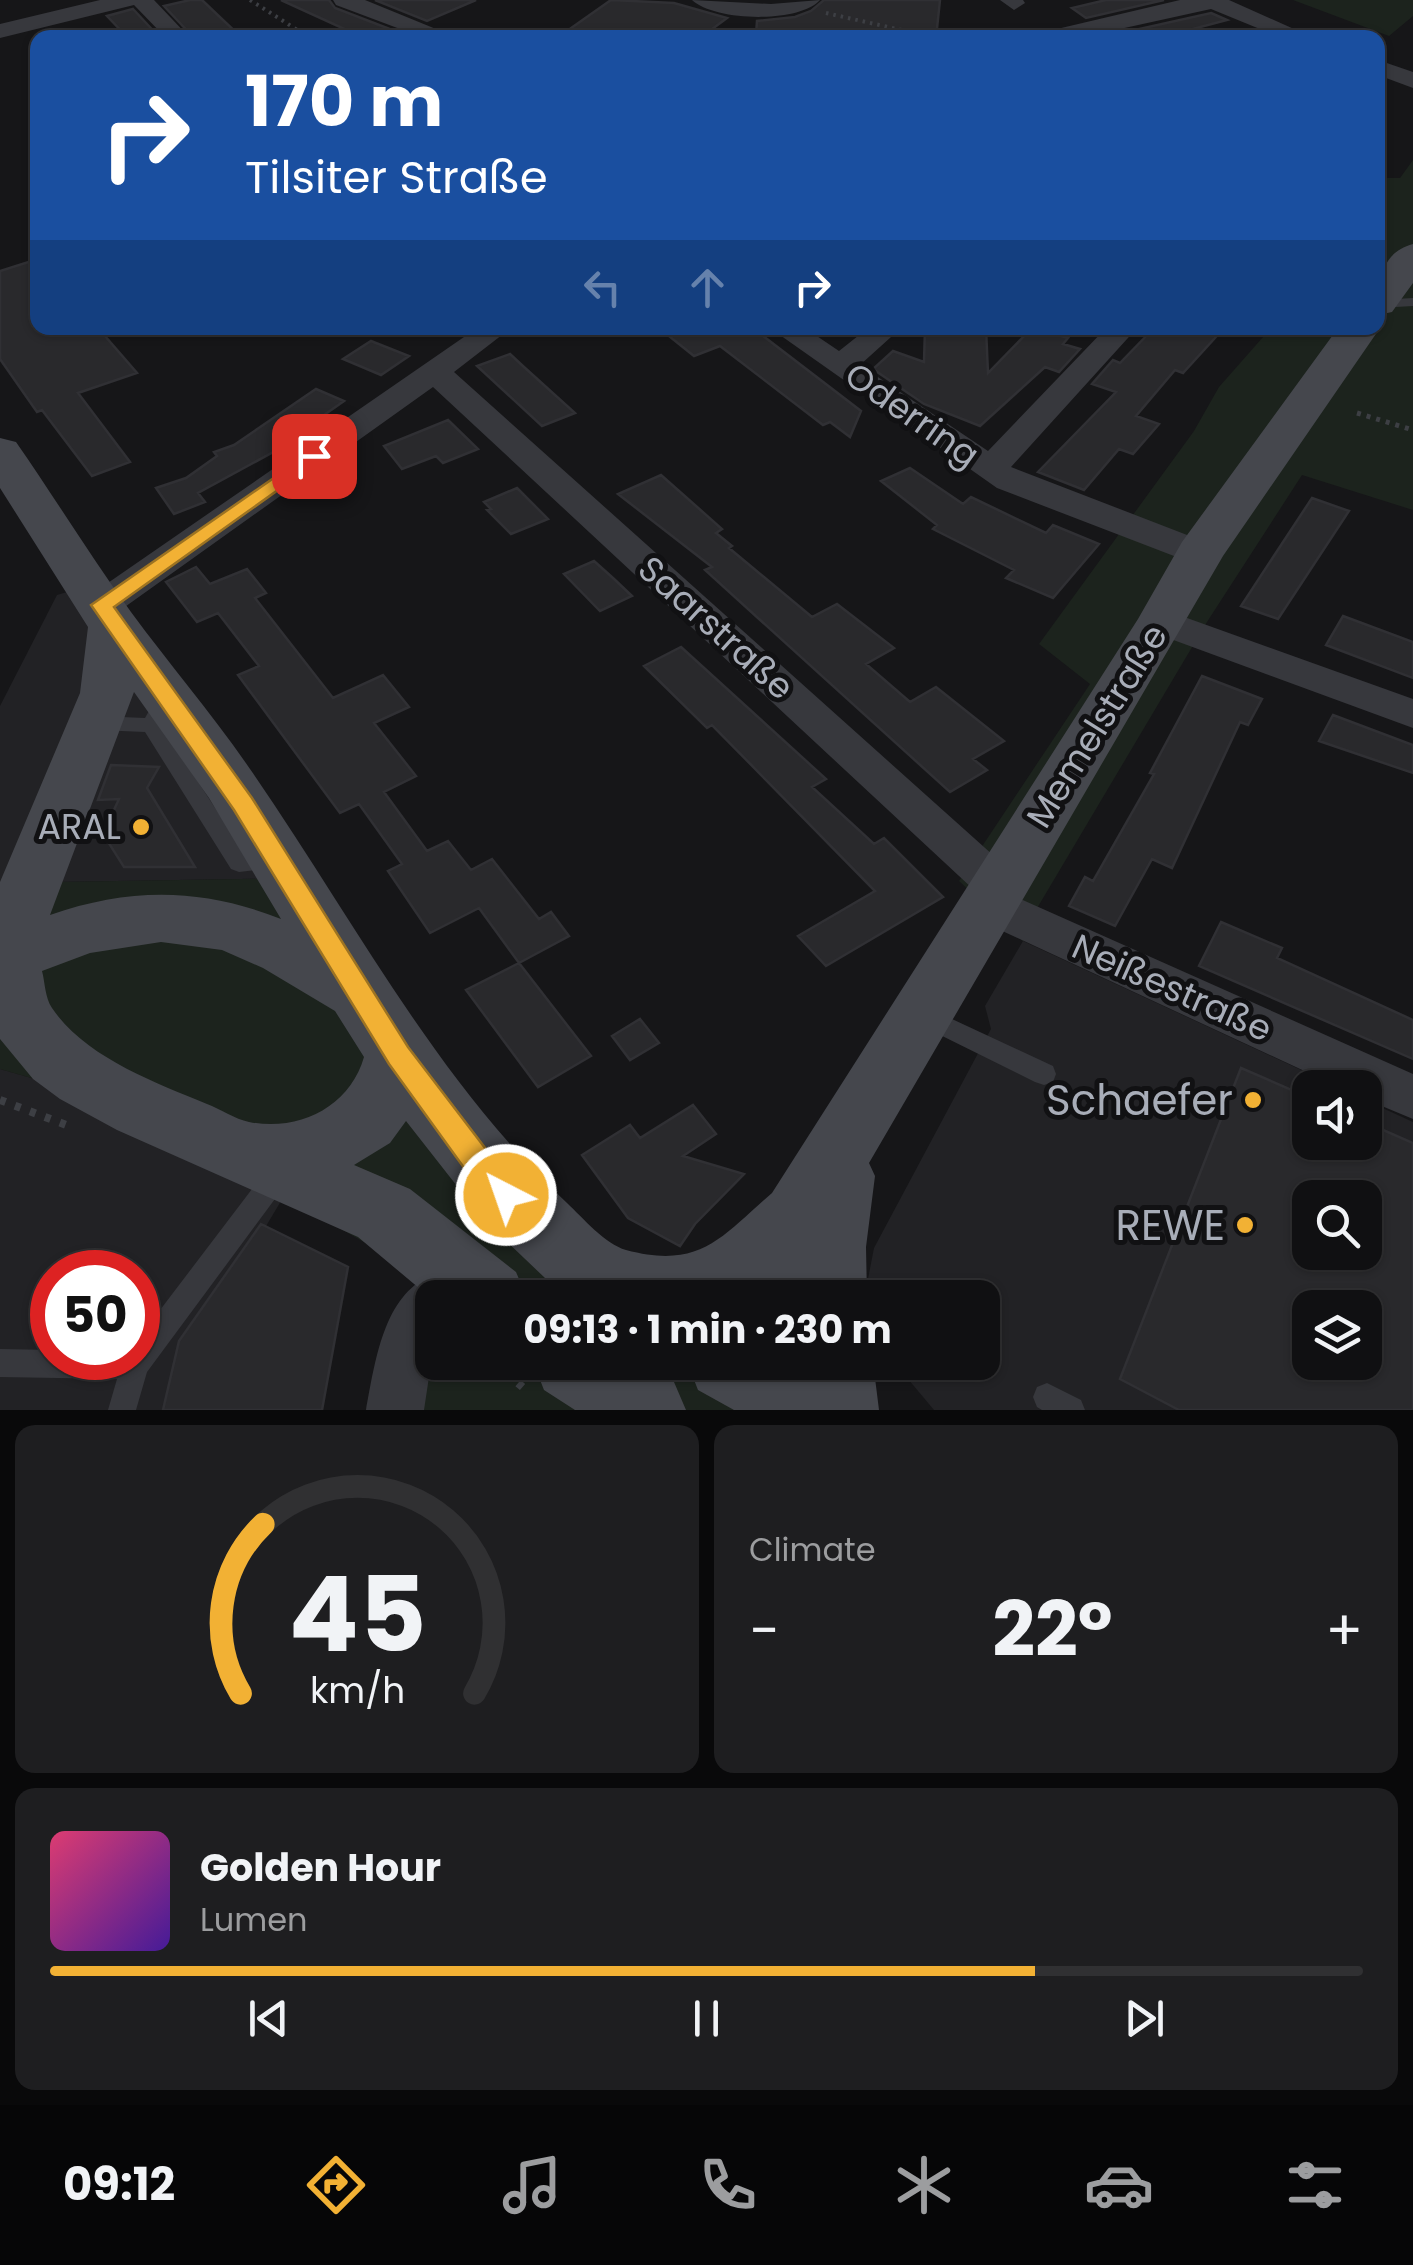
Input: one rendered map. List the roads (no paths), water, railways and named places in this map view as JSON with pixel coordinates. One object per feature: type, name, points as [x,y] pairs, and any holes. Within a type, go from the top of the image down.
[{"type":"main road","points":[[1385,294],[1413,256]]},
{"type":"main road","name":"Memelstraße","points":[[782,1280],[798,1216],[992,894],[1162,622],[1200,553],[1354,335]]},
{"type":"main road","points":[[8,478],[108,615],[139,714],[278,861],[398,1056],[485,1174],[558,1246],[602,1280]]},
{"type":"main road","points":[[139,714],[25,896],[6,982],[28,1028],[56,1058],[84,1078],[141,1108],[384,1214],[442,1280]]},
{"type":"main road","points":[[6,982],[135,916],[215,921],[290,948],[358,995]]},
{"type":"main road","points":[[265,1160],[350,1134],[378,1110],[393,1086],[398,1056]]},
{"type":"main road","name":"Memelstraße","points":[[829,1280],[829,1247],[848,1133]]},
{"type":"main road","points":[[727,1280],[749,1268],[798,1216]]},
{"type":"main road","points":[[600,1380],[646,1410]]},
{"type":"main road","points":[[780,1382],[839,1410]]},
{"type":"street","points":[[0,31],[99,3],[128,0]]},
{"type":"street","points":[[141,0],[170,30]]},
{"type":"street","points":[[344,0],[425,30]]},
{"type":"street","points":[[703,0],[758,10],[804,3]]},
{"type":"street","points":[[1082,30],[1200,2],[1214,2],[1283,30]]},
{"type":"street","points":[[1385,62],[1413,81]]},
{"type":"street","points":[[108,615],[486,335]]},
{"type":"street","name":"Oderring","points":[[796,335],[990,470],[1028,491],[1200,553]]},
{"type":"street","points":[[841,365],[877,335]]},
{"type":"street","name":"Oderring","points":[[990,470],[1115,335]]},
{"type":"street","name":"Saarstraße","points":[[434,371],[992,894]]},
{"type":"street","points":[[1162,622],[1413,714]]},
{"type":"street","name":"Neißestraße","points":[[992,894],[1413,1097]]},
{"type":"street","points":[[395,1410],[406,1347],[415,1336]]},
{"type":"lane","points":[[1385,304],[1413,302]]},
{"type":"lane","points":[[920,1014],[1044,1074]]},
{"type":"lane","points":[[160,1326],[265,1160]]},
{"type":"lane","points":[[0,1363],[30,1363]]},
{"type":"lane","points":[[122,1410],[131,1380]]},
{"type":"place","name":"ARAL","points":[[141,827]]},
{"type":"place","name":"Schaefer","points":[[1253,1100]]},
{"type":"place","name":"REWE","points":[[1245,1225]]}]
